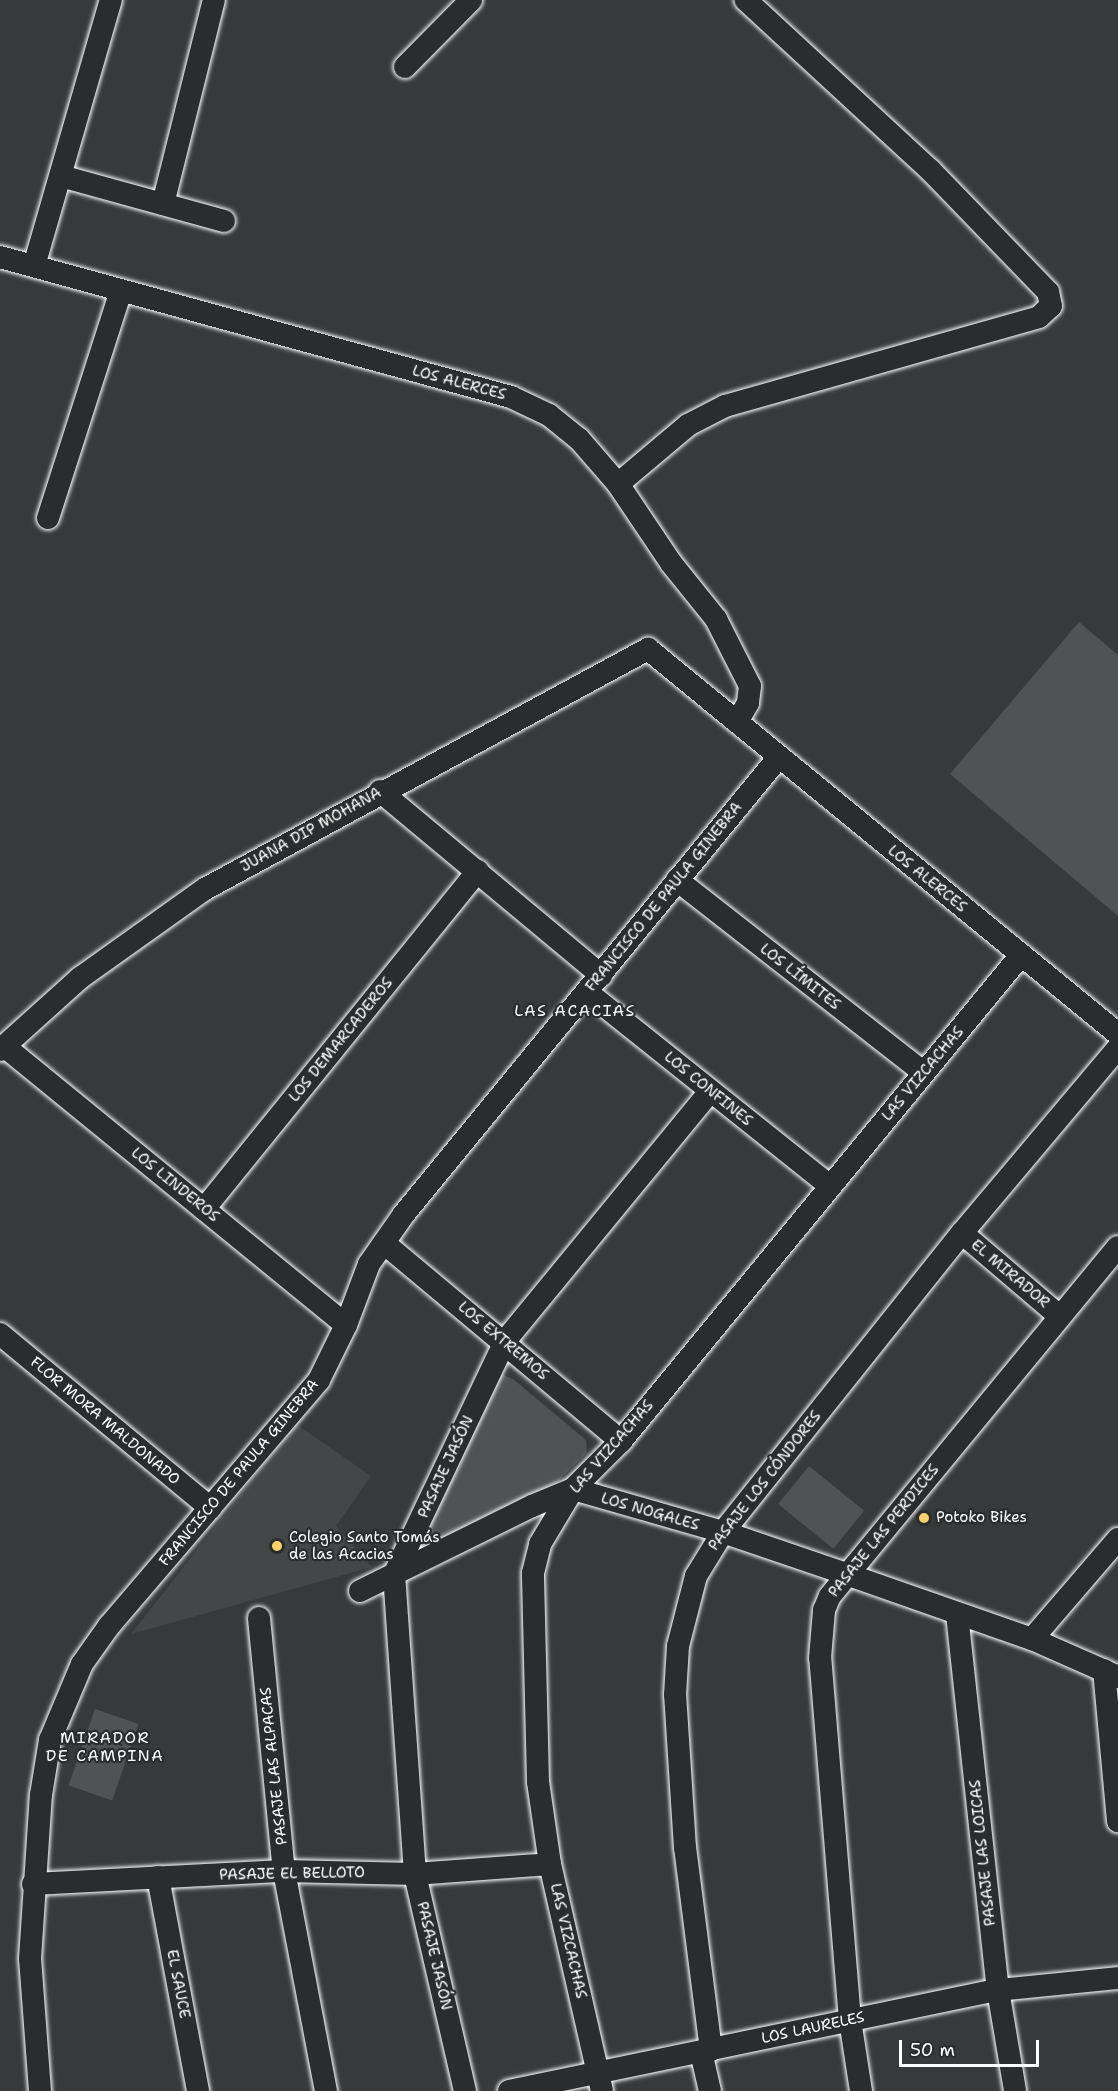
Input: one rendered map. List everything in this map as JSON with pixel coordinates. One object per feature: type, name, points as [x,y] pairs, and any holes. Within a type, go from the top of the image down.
[{"type":"street","points":[[34,266],[111,0]]},
{"type":"street","points":[[163,204],[214,0]]},
{"type":"street","points":[[405,67],[471,0]]},
{"type":"street","points":[[618,484],[688,425],[725,406],[1040,317],[1051,306],[1048,292],[930,170],[746,0]]},
{"type":"street","points":[[61,176],[224,221]]},
{"type":"street","name":"LOS ALERCES","points":[[0,256],[511,397],[566,427],[618,484],[671,563],[717,619],[739,658],[750,694],[737,722]]},
{"type":"street","points":[[48,518],[121,290]]},
{"type":"street","name":"LOS ALERCES","points":[[648,649],[778,758],[1118,1034]]},
{"type":"street","name":"JUANA DIP MOHANA","points":[[2,1048],[80,978],[162,917],[380,791],[648,649]]},
{"type":"street","name":"FRANCISCO DE PAULA GINEBRA","points":[[40,2091],[31,2005],[33,1884],[45,1767],[69,1688],[109,1626],[319,1380],[346,1325],[369,1264],[384,1243],[778,758]]},
{"type":"street","name":"LOS CONFINES","points":[[380,791],[478,871],[594,984],[710,1091],[830,1186]]},
{"type":"street","name":"LOS DEMARCADEROS","points":[[204,1209],[478,871]]},
{"type":"street","name":"LOS LÍMITES","points":[[677,880],[924,1073]]},
{"type":"street","name":"LAS VIZCACHAS","points":[[600,2082],[550,1864],[538,1782],[533,1573],[545,1532],[573,1489],[621,1441],[1021,955]]},
{"type":"street","name":"LOS LINDEROS","points":[[2,1048],[346,1325]]},
{"type":"street","name":"PASAJE LOS CÓNDORES","points":[[710,2091],[685,1848],[675,1671],[696,1576],[723,1533],[962,1233],[1118,1048]]},
{"type":"street","name":"PASAJE JASÓN","points":[[465,2091],[415,1874],[394,1575],[505,1341],[710,1091]]},
{"type":"street","name":"EL MIRADOR","points":[[962,1233],[1058,1315]]},
{"type":"street","name":"LOS EXTREMOS","points":[[384,1243],[505,1341],[621,1441]]},
{"type":"street","name":"PASAJE LAS PERDICES","points":[[861,2091],[850,2020],[819,1642],[830,1596],[1058,1315],[1118,1246]]},
{"type":"street","name":"FLOR MORA MALDONADO","points":[[0,1334],[210,1508]]},
{"type":"street","points":[[360,1591],[573,1489]]},
{"type":"street","name":"LOS NOGALES","points":[[573,1489],[723,1533],[849,1575],[1032,1639],[1111,1673]]},
{"type":"street","points":[[1032,1639],[1118,1539]]},
{"type":"street","name":"PASAJE LAS LOICAS","points":[[957,1614],[998,1990],[1015,2091]]},
{"type":"street","name":"PASAJE LAS ALPACAS","points":[[259,1618],[284,1871],[326,2091]]},
{"type":"street","points":[[1111,1673],[1118,1821]]},
{"type":"street","name":"PASAJE EL BELLOTO","points":[[33,1884],[284,1871],[415,1874],[550,1864]]},
{"type":"street","name":"EL SAUCE","points":[[158,1877],[198,2091]]},
{"type":"street","name":"LOS LAURELES","points":[[510,2091],[600,2082],[706,2051],[998,1990],[1118,1978]]},
{"type":"shaded area","points":[[1079,622],[1118,655],[1118,916],[950,774]]},
{"type":"shaded area","points":[[498,1373],[513,1379],[586,1440],[587,1453],[554,1485],[412,1554]]},
{"type":"shaded area","name":"Colegio Santo Tomás de las Acacias","points":[[296,1424],[371,1476],[336,1526],[372,1567],[131,1634]]},
{"type":"shaded area","points":[[809,1466],[864,1511],[833,1549],[778,1504]]},
{"type":"shaded area","points":[[95,1709],[138,1724],[112,1801],[69,1786]]},
{"type":"place","name":"Potoko Bikes","points":[[924,1518]]},
{"type":"place","name":"Colegio Santo Tomás de las Acacias","points":[[277,1546]]},
{"type":"district","name":"LAS ACACIAS","points":[[575,1011]]},
{"type":"district","name":"MIRADOR DE CAMPINA","points":[[105,1747]]}]
